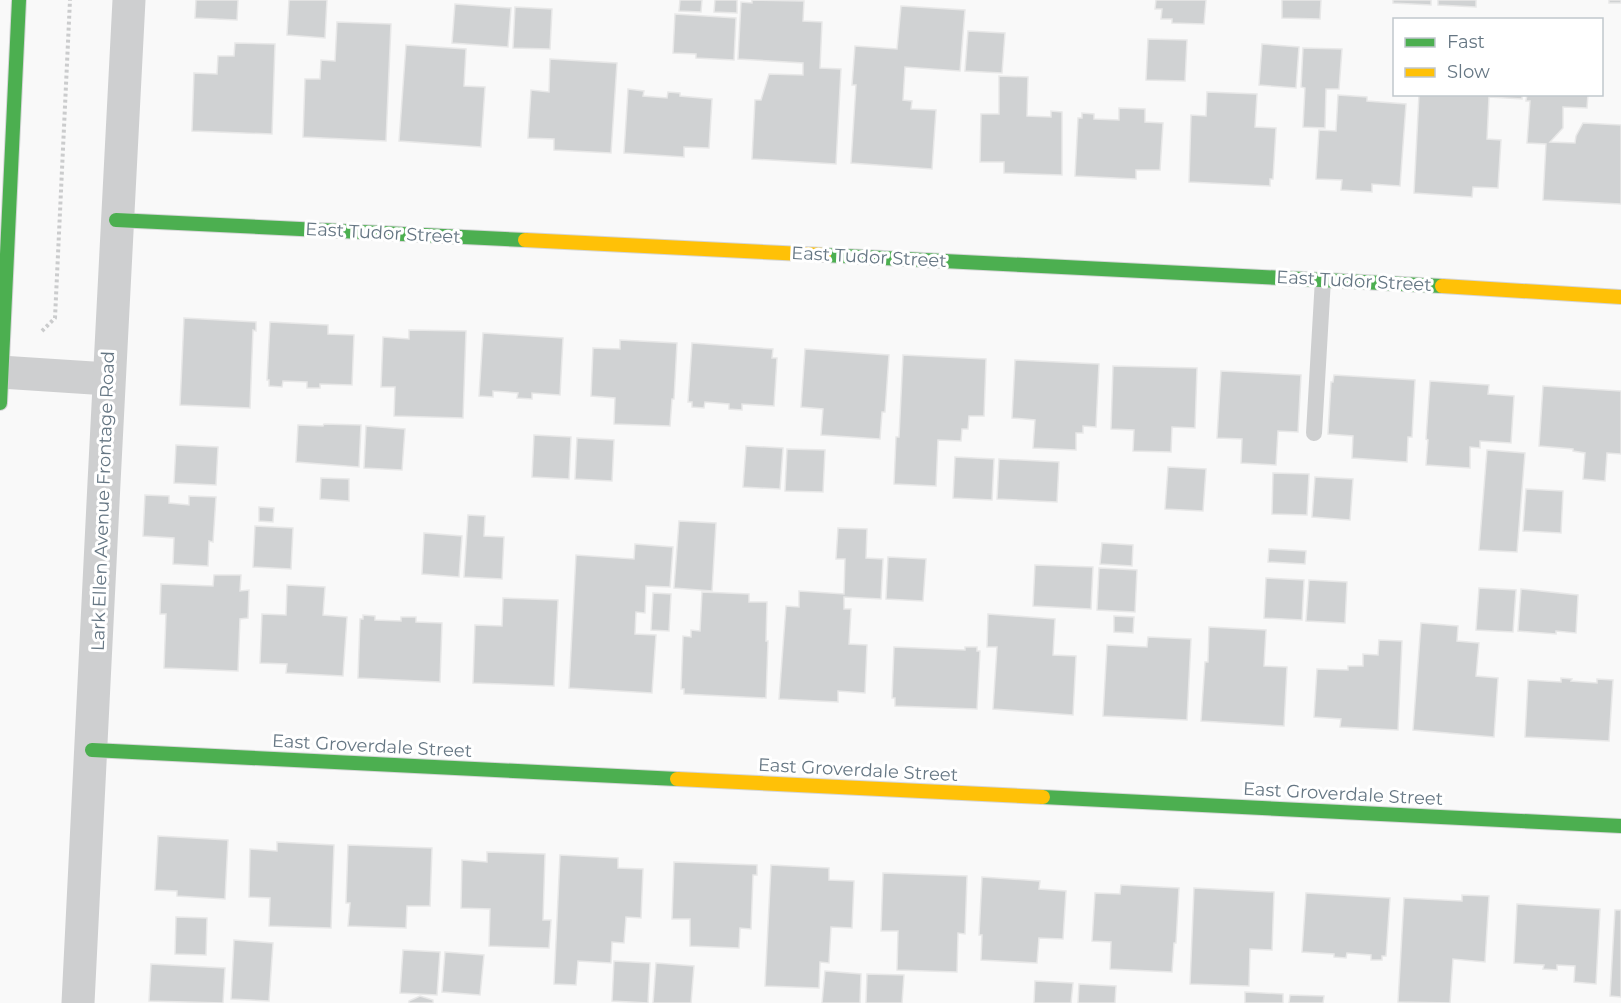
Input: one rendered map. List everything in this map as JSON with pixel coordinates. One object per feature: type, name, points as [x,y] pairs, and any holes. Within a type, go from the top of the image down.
[{"type":"street","points":[[19,0],[1,382],[108,379]]},
{"type":"street","name":"Lark Ellen Avenue Frontage Road","points":[[78,1003],[116,220],[129,0]]},
{"type":"street","name":"East Tudor Street","points":[[116,220],[1323,279],[1621,297]]},
{"type":"street","name":"East Groverdale Street","points":[[92,750],[1621,826]]},
{"type":"lane","points":[[1314,433],[1323,279]]},
{"type":"path","points":[[1,382],[54,318],[70,0]]},
{"type":"building","points":[[196,0],[238,0],[237,20],[195,18]]},
{"type":"building","points":[[289,0],[327,0],[325,38],[287,35]]},
{"type":"building","points":[[680,0],[702,0],[701,12],[679,11]]},
{"type":"building","points":[[715,0],[737,0],[737,13],[714,12]]},
{"type":"building","points":[[752,0],[804,1],[803,21],[822,22],[820,68],[841,69],[836,164],[752,159],[755,100],[761,100],[769,74],[803,75],[803,63],[738,59],[741,2],[752,3]]},
{"type":"building","points":[[1156,0],[1206,0],[1204,24],[1172,23],[1172,19],[1161,19],[1162,9],[1155,9]]},
{"type":"building","points":[[1282,0],[1321,0],[1320,19],[1282,18]]},
{"type":"building","points":[[1393,0],[1431,0],[1431,5],[1393,3]]},
{"type":"building","points":[[1438,0],[1476,0],[1476,7],[1438,5]]},
{"type":"building","points":[[1609,0],[1621,0],[1621,3],[1609,3]]},
{"type":"building","points":[[455,4],[511,8],[508,47],[452,43]]},
{"type":"building","points":[[901,6],[965,10],[960,71],[905,67],[903,100],[912,101],[911,109],[936,110],[932,169],[851,163],[856,85],[852,85],[855,46],[897,49]]},
{"type":"building","points":[[515,7],[552,9],[550,49],[513,48]]},
{"type":"building","points":[[675,14],[736,18],[734,60],[696,58],[696,54],[673,53]]},
{"type":"building","points":[[337,22],[391,24],[386,141],[303,137],[305,79],[320,79],[321,60],[335,61]]},
{"type":"building","points":[[968,31],[1005,33],[1002,73],[965,71]]},
{"type":"building","points":[[1148,39],[1187,40],[1185,81],[1146,80]]},
{"type":"building","points":[[235,43],[275,44],[272,134],[192,131],[194,73],[217,74],[218,56],[234,56]]},
{"type":"building","points":[[1262,44],[1299,47],[1296,88],[1259,85]]},
{"type":"building","points":[[406,45],[466,49],[464,86],[485,87],[481,147],[399,141]]},
{"type":"building","points":[[1303,48],[1342,49],[1339,89],[1326,89],[1325,128],[1303,127],[1305,88],[1301,87]]},
{"type":"building","points":[[550,59],[617,63],[611,153],[554,150],[554,139],[528,138],[531,90],[549,92]]},
{"type":"building","points":[[999,76],[1028,77],[1027,116],[1051,117],[1051,111],[1062,112],[1062,175],[1004,173],[1004,162],[980,162],[981,114],[999,114]]},
{"type":"building","points":[[628,89],[644,91],[643,96],[667,98],[668,92],[680,93],[680,96],[712,99],[709,148],[684,147],[684,157],[624,153]]},
{"type":"building","points":[[1207,92],[1257,94],[1255,127],[1276,128],[1273,179],[1270,179],[1270,186],[1189,182],[1191,115],[1206,116]]},
{"type":"building","points":[[1338,95],[1367,97],[1367,101],[1406,104],[1400,186],[1372,184],[1372,192],[1341,190],[1342,180],[1316,179],[1319,130],[1336,131]]},
{"type":"building","points":[[1419,96],[1522,96],[1522,99],[1489,97],[1487,139],[1501,140],[1498,188],[1473,187],[1472,197],[1414,193]]},
{"type":"building","points":[[1527,96],[1588,96],[1587,108],[1563,107],[1563,128],[1550,142],[1575,143],[1583,123],[1621,125],[1621,204],[1543,200],[1546,144],[1527,143],[1530,101],[1526,101]]},
{"type":"building","points":[[1119,108],[1145,109],[1145,122],[1163,123],[1160,170],[1136,170],[1136,179],[1075,176],[1078,118],[1082,118],[1082,113],[1094,114],[1094,119],[1119,120]]},
{"type":"building","points":[[184,318],[256,322],[256,331],[253,330],[250,408],[180,405]]},
{"type":"building","points":[[270,322],[328,325],[328,334],[354,335],[352,385],[320,384],[320,388],[307,388],[307,382],[283,381],[282,387],[269,386],[269,380],[267,380]]},
{"type":"building","points":[[409,330],[466,331],[463,418],[394,416],[395,387],[381,387],[383,337],[409,339]]},
{"type":"building","points":[[483,333],[563,338],[560,395],[532,393],[532,399],[517,398],[518,393],[493,391],[493,397],[479,396]]},
{"type":"building","points":[[620,340],[677,343],[670,426],[614,424],[615,398],[591,396],[593,348],[620,349]]},
{"type":"building","points":[[692,343],[773,349],[772,358],[777,358],[774,406],[742,404],[742,410],[729,409],[729,404],[705,402],[704,408],[692,407],[692,402],[688,402]]},
{"type":"building","points":[[805,349],[889,355],[885,412],[882,412],[880,439],[821,435],[823,409],[801,407]]},
{"type":"building","points":[[903,355],[986,359],[984,416],[969,416],[968,429],[962,429],[961,441],[938,440],[936,486],[894,484]]},
{"type":"building","points":[[1015,360],[1099,364],[1096,427],[1083,426],[1083,433],[1076,433],[1076,450],[1033,448],[1035,420],[1012,418]]},
{"type":"building","points":[[1113,366],[1197,368],[1195,428],[1172,427],[1171,452],[1133,451],[1134,430],[1111,429]]},
{"type":"building","points":[[1221,371],[1301,375],[1298,432],[1278,431],[1276,465],[1241,463],[1242,439],[1217,438]]},
{"type":"building","points":[[1334,375],[1415,380],[1412,437],[1408,437],[1407,462],[1352,458],[1353,436],[1328,434],[1331,382],[1333,382]]},
{"type":"building","points":[[1430,381],[1489,385],[1488,394],[1514,396],[1511,443],[1480,441],[1480,448],[1470,447],[1470,468],[1426,465]]},
{"type":"building","points":[[1543,386],[1621,391],[1621,454],[1607,453],[1605,481],[1583,479],[1585,453],[1573,451],[1573,449],[1539,446]]},
{"type":"building","points":[[324,424],[361,425],[359,467],[296,462],[298,425],[323,426]]},
{"type":"building","points":[[366,426],[405,429],[402,470],[364,468]]},
{"type":"building","points":[[534,435],[571,437],[569,479],[532,477]]},
{"type":"building","points":[[577,438],[614,440],[612,481],[575,479]]},
{"type":"building","points":[[176,445],[218,447],[216,485],[174,483]]},
{"type":"building","points":[[746,446],[783,448],[780,489],[743,487]]},
{"type":"building","points":[[787,449],[825,450],[823,492],[785,491]]},
{"type":"building","points":[[1487,450],[1525,453],[1517,552],[1479,550]]},
{"type":"building","points":[[955,457],[994,459],[992,500],[953,498]]},
{"type":"building","points":[[999,459],[1059,462],[1057,502],[997,499]]},
{"type":"building","points":[[1168,467],[1206,469],[1203,511],[1165,509]]},
{"type":"building","points":[[1273,473],[1309,474],[1307,515],[1272,514]]},
{"type":"building","points":[[1315,477],[1353,479],[1350,520],[1312,517]]},
{"type":"building","points":[[321,478],[349,479],[349,501],[320,499]]},
{"type":"building","points":[[1526,489],[1563,491],[1561,533],[1523,531]]},
{"type":"building","points":[[145,495],[169,496],[169,503],[189,505],[189,496],[216,497],[213,542],[209,541],[208,566],[173,564],[174,538],[143,536]]},
{"type":"building","points":[[259,507],[274,508],[273,522],[259,521]]},
{"type":"building","points":[[468,515],[485,516],[484,536],[504,537],[502,579],[464,577]]},
{"type":"building","points":[[679,521],[716,523],[712,591],[674,588]]},
{"type":"building","points":[[255,526],[293,528],[291,569],[253,567]]},
{"type":"building","points":[[838,528],[867,529],[866,558],[883,559],[881,599],[844,597],[844,609],[851,609],[849,644],[867,645],[865,693],[838,691],[838,702],[779,699],[786,606],[799,607],[799,591],[844,594],[845,559],[836,559]]},
{"type":"building","points":[[424,533],[462,536],[459,577],[422,574]]},
{"type":"building","points":[[1102,543],[1133,545],[1132,566],[1100,564]]},
{"type":"building","points":[[635,544],[673,547],[670,587],[646,586],[645,613],[636,612],[635,634],[656,635],[652,693],[569,688],[576,555],[634,559]]},
{"type":"building","points":[[1269,549],[1306,551],[1305,564],[1268,562]]},
{"type":"building","points":[[888,557],[926,559],[923,601],[886,599]]},
{"type":"building","points":[[1035,565],[1093,567],[1091,609],[1033,606]]},
{"type":"building","points":[[1099,568],[1137,570],[1135,612],[1097,610]]},
{"type":"building","points":[[214,575],[241,575],[240,591],[249,590],[248,618],[240,619],[238,671],[164,668],[166,614],[160,614],[161,584],[213,586]]},
{"type":"building","points":[[1266,578],[1304,580],[1302,620],[1264,618]]},
{"type":"building","points":[[1309,580],[1347,582],[1345,623],[1306,621]]},
{"type":"building","points":[[287,585],[325,587],[323,615],[347,617],[343,676],[286,673],[287,664],[260,663],[262,614],[286,615]]},
{"type":"building","points":[[1479,588],[1516,590],[1513,632],[1476,630]]},
{"type":"building","points":[[1521,589],[1578,595],[1576,633],[1518,631]]},
{"type":"building","points":[[702,592],[749,594],[749,602],[767,602],[766,698],[684,694],[684,689],[681,689],[683,636],[691,637],[691,630],[700,631]]},
{"type":"building","points":[[653,593],[671,594],[669,631],[651,630]]},
{"type":"building","points":[[503,598],[558,600],[554,686],[473,683],[475,625],[502,626]]},
{"type":"building","points":[[988,614],[1055,619],[1053,655],[1076,656],[1073,715],[993,709],[997,647],[987,647]]},
{"type":"building","points":[[363,615],[375,616],[375,620],[401,621],[401,617],[416,617],[416,622],[442,623],[440,682],[358,678],[360,619],[363,619]]},
{"type":"building","points":[[1114,616],[1134,617],[1133,633],[1114,632]]},
{"type":"building","points":[[1421,623],[1458,626],[1457,641],[1479,643],[1476,676],[1498,678],[1494,737],[1413,730]]},
{"type":"building","points":[[1209,627],[1266,630],[1264,666],[1287,667],[1284,726],[1201,721],[1205,662],[1208,662]]},
{"type":"building","points":[[1148,637],[1191,639],[1187,720],[1103,716],[1107,645],[1147,647]]},
{"type":"building","points":[[1379,640],[1402,641],[1398,730],[1340,727],[1341,719],[1314,717],[1317,669],[1348,670],[1348,666],[1363,666],[1363,654],[1378,655]]},
{"type":"building","points":[[894,647],[965,650],[965,647],[977,647],[977,651],[980,651],[977,709],[895,706],[895,698],[892,698]]},
{"type":"building","points":[[1561,678],[1597,683],[1597,679],[1613,680],[1609,741],[1525,737],[1528,680],[1561,682]]},
{"type":"building","points":[[158,836],[228,840],[225,899],[177,896],[177,891],[155,890]]},
{"type":"building","points":[[277,842],[334,845],[331,928],[269,926],[270,898],[249,897],[250,849],[277,851]]},
{"type":"building","points":[[348,845],[432,848],[430,906],[407,906],[406,928],[348,926],[350,903],[346,903]]},
{"type":"building","points":[[487,852],[545,854],[543,920],[551,920],[549,948],[489,946],[490,909],[461,908],[462,860],[487,862]]},
{"type":"building","points":[[560,855],[618,858],[618,868],[643,869],[641,918],[626,917],[624,943],[612,942],[611,963],[578,961],[576,985],[554,984]]},
{"type":"building","points":[[674,862],[757,865],[757,875],[753,875],[751,929],[740,928],[739,948],[690,946],[690,919],[672,919]]},
{"type":"building","points":[[771,865],[829,868],[829,880],[854,881],[852,928],[831,927],[829,963],[820,962],[819,988],[765,986]]},
{"type":"building","points":[[883,873],[967,876],[965,934],[958,933],[957,972],[897,970],[898,931],[881,931]]},
{"type":"building","points":[[982,877],[1040,881],[1039,889],[1066,891],[1063,939],[1039,938],[1037,963],[981,960],[982,935],[979,935]]},
{"type":"building","points":[[1121,885],[1179,888],[1172,972],[1110,969],[1111,942],[1092,941],[1095,893],[1120,894]]},
{"type":"building","points":[[1194,888],[1274,892],[1272,950],[1250,949],[1249,986],[1190,984]]},
{"type":"building","points":[[1306,893],[1390,898],[1386,956],[1382,956],[1382,960],[1371,960],[1371,955],[1347,953],[1346,958],[1334,957],[1334,954],[1302,952]]},
{"type":"building","points":[[1462,895],[1489,896],[1485,962],[1453,959],[1450,1003],[1398,1002],[1404,898],[1462,901]]},
{"type":"building","points":[[1517,904],[1600,909],[1596,984],[1574,982],[1575,966],[1557,965],[1557,970],[1543,969],[1544,965],[1514,963]]},
{"type":"building","points":[[1615,910],[1621,910],[1621,997],[1610,996]]},
{"type":"building","points":[[176,917],[207,918],[206,955],[175,954]]},
{"type":"building","points":[[234,940],[273,943],[269,1001],[231,999]]},
{"type":"building","points":[[403,950],[440,952],[437,995],[400,993]]},
{"type":"building","points":[[445,952],[484,955],[480,995],[442,992]]},
{"type":"building","points":[[614,961],[650,963],[648,1003],[612,1001]]},
{"type":"building","points":[[656,963],[694,966],[691,1003],[653,1003]]},
{"type":"building","points":[[151,964],[225,968],[223,1003],[149,1001]]},
{"type":"building","points":[[825,971],[861,974],[860,1003],[822,1003]]},
{"type":"building","points":[[867,974],[904,975],[902,1003],[866,1003]]},
{"type":"building","points":[[1035,981],[1073,983],[1071,1003],[1034,1003]]},
{"type":"building","points":[[1079,984],[1116,986],[1115,1003],[1078,1003]]},
{"type":"building","points":[[1245,992],[1283,994],[1283,1003],[1245,1003]]},
{"type":"building","points":[[1290,995],[1324,996],[1323,1003],[1289,1003]]},
{"type":"building","points":[[420,996],[433,1000],[433,1003],[409,1003]]},
{"type":"traffic: fast","points":[[0,403],[19,0]]},
{"type":"traffic: fast","points":[[116,220],[525,240]]},
{"type":"traffic: fast","points":[[824,255],[1442,286]]},
{"type":"traffic: fast","points":[[92,750],[677,779]]},
{"type":"traffic: fast","points":[[1043,797],[1621,826]]},
{"type":"traffic: slow","points":[[525,240],[824,255]]},
{"type":"traffic: slow","points":[[1442,286],[1621,297]]},
{"type":"traffic: slow","points":[[677,779],[1043,797]]}]
